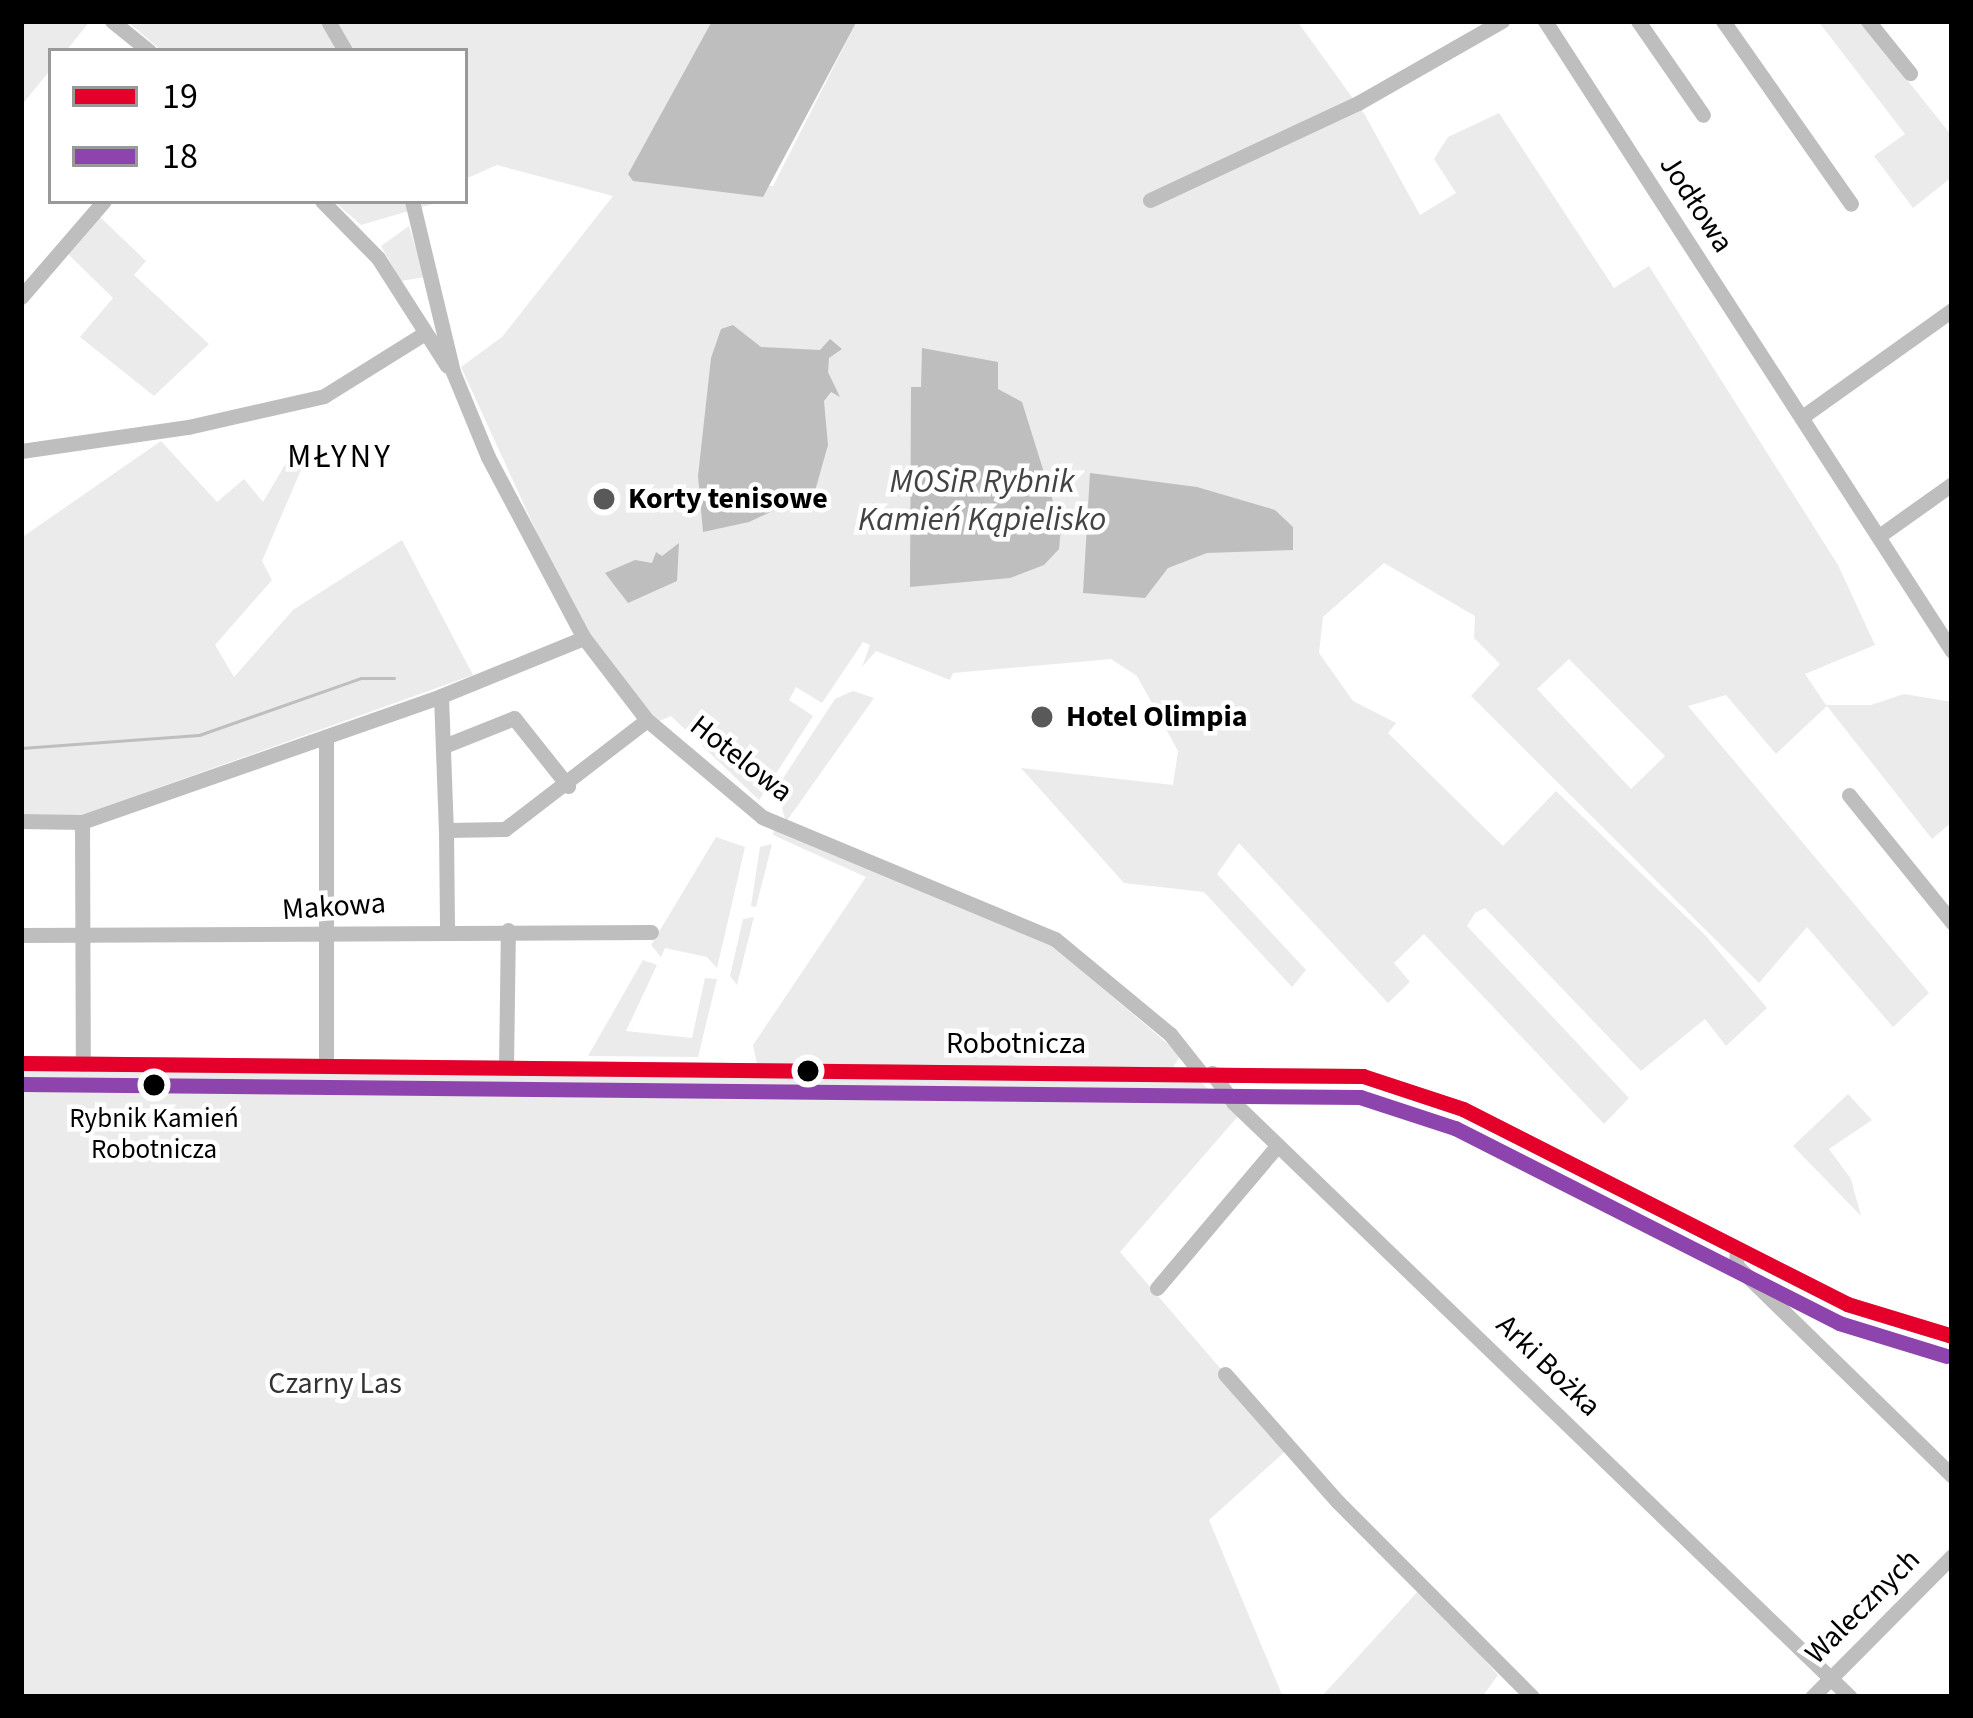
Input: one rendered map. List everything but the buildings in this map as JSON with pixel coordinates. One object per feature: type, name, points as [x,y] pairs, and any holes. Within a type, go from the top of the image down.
[{"type":"street","points":[[112,21],[145,48]]},
{"type":"street","points":[[328,21],[343,48]]},
{"type":"street","points":[[1150,200],[1358,103],[1502,21]]},
{"type":"street","name":"Jodłowa","points":[[1545,21],[1879,536],[1946,629],[1952,651]]},
{"type":"street","points":[[1638,21],[1703,115]]},
{"type":"street","points":[[1723,21],[1851,204]]},
{"type":"street","points":[[1868,21],[1910,73]]},
{"type":"street","points":[[21,297],[101,204]]},
{"type":"street","name":"Hotelowa","points":[[325,204],[371,248],[422,334],[453,372]]},
{"type":"street","name":"Hotelowa","points":[[413,204],[453,372],[521,525],[584,638],[647,720],[762,817],[1055,939],[1170,1034],[1207,1072]]},
{"type":"street","points":[[1802,417],[1952,310]]},
{"type":"street","points":[[21,451],[188,428],[324,396],[422,334]]},
{"type":"street","points":[[1879,536],[1952,484]]},
{"type":"street","points":[[21,821],[82,822],[441,696],[584,638]]},
{"type":"street","points":[[441,696],[447,930]]},
{"type":"street","points":[[444,746],[514,718],[568,786]]},
{"type":"street","points":[[446,830],[505,829],[568,786],[647,720]]},
{"type":"street","points":[[326,737],[326,1066]]},
{"type":"street","points":[[1849,795],[1952,922]]},
{"type":"street","points":[[82,822],[83,1064]]},
{"type":"street","name":"Makowa","points":[[21,935],[326,938],[447,930],[651,932]]},
{"type":"street","points":[[506,1067],[508,931]]},
{"type":"street","name":"Robotnicza","points":[[21,1063],[1341,1074],[1408,1086],[1846,1304],[1952,1336]]},
{"type":"street","name":"Arki Bożka","points":[[1207,1072],[1850,1697]]},
{"type":"street","points":[[1157,1288],[1278,1145]]},
{"type":"street","points":[[1737,1249],[1736,1265],[1952,1476]]},
{"type":"street","points":[[1225,1374],[1354,1519],[1532,1697]]},
{"type":"street","name":"Walecznych","points":[[1812,1697],[1952,1556]]},
{"type":"green space","points":[[21,21],[90,21],[68,48],[48,48],[48,73],[21,106]]},
{"type":"green space","points":[[127,21],[712,21],[628,174],[773,186],[857,21],[1297,21],[1365,115],[1420,215],[1456,193],[1434,159],[1448,137],[1499,113],[1614,288],[1649,266],[1838,565],[1875,645],[1805,674],[1826,705],[1871,705],[1904,694],[1952,702],[1952,822],[1932,839],[1827,706],[1776,754],[1726,695],[1688,706],[1929,993],[1893,1027],[1807,927],[1759,983],[1471,696],[1500,664],[1474,638],[1475,616],[1384,563],[1323,617],[1319,653],[1353,701],[1396,723],[1388,733],[1503,846],[1556,791],[1705,935],[1767,1008],[1726,1046],[1705,1019],[1641,1071],[1485,908],[1475,913],[1467,926],[1629,1098],[1604,1124],[1424,934],[1394,963],[1410,982],[1388,1003],[1239,843],[1217,874],[1306,970],[1292,987],[1204,892],[1124,883],[1021,768],[1173,785],[1178,751],[1137,676],[1111,659],[953,673],[950,680],[876,651],[862,667],[870,645],[863,642],[822,703],[796,687],[789,700],[813,716],[759,800],[671,716],[657,722],[600,651],[558,579],[461,367],[502,337],[613,196],[497,165],[468,178],[468,48],[158,48]],"holes":[[[1569,659],[1665,756],[1631,789],[1537,689]]]},
{"type":"green space","points":[[1818,21],[1860,21],[1952,136],[1952,177],[1913,208],[1874,156],[1905,134]]},
{"type":"green space","points":[[337,204],[433,204],[361,225]]},
{"type":"green space","points":[[100,217],[146,261],[134,275],[209,344],[154,396],[80,337],[113,298],[68,254]]},
{"type":"green space","points":[[409,226],[425,277],[401,281],[381,246]]},
{"type":"green space","points":[[161,441],[217,502],[244,479],[263,502],[289,458],[301,470],[262,561],[272,580],[215,645],[234,677],[293,610],[402,540],[473,675],[82,815],[21,815],[21,538]]},
{"type":"green space","points":[[853,691],[874,698],[786,822],[776,789],[835,699]]},
{"type":"green space","name":"Czarny Las","points":[[774,827],[1048,942],[1181,1055],[1166,1078],[1199,1081],[1239,1115],[1120,1252],[1289,1448],[1209,1520],[1283,1697],[21,1697],[21,1069],[757,1064],[753,1045],[866,877],[773,835]]},
{"type":"green space","points":[[716,837],[745,847],[717,968],[707,957],[665,948],[661,957],[651,945]]},
{"type":"green space","points":[[772,844],[756,907],[751,906],[760,847]]},
{"type":"green space","points":[[754,917],[737,985],[730,976],[743,919]]},
{"type":"green space","points":[[643,960],[657,965],[626,1031],[692,1038],[705,978],[717,979],[698,1057],[588,1056]]},
{"type":"green space","points":[[1848,1094],[1872,1120],[1829,1149],[1851,1179],[1861,1216],[1793,1146]]},
{"type":"green space","points":[[1420,1589],[1498,1675],[1482,1697],[1321,1697]]},
{"type":"water","points":[[712,21],[857,21],[763,197],[633,181],[628,174]]},
{"type":"water","points":[[733,325],[761,347],[820,350],[830,339],[842,349],[829,358],[828,372],[840,397],[831,392],[824,401],[828,445],[815,491],[749,522],[703,532],[698,476],[711,358],[721,329]]},
{"type":"water","name":"MOSiR Rybnik Kamień Kąpielisko","points":[[922,348],[998,362],[998,389],[1022,402],[1061,527],[1059,549],[1044,565],[1010,578],[910,587],[911,387],[921,387]]},
{"type":"water","points":[[1090,473],[1197,487],[1275,510],[1293,527],[1293,550],[1207,553],[1168,568],[1145,598],[1083,593]]},
{"type":"water","points":[[679,543],[677,581],[628,603],[605,573],[635,560],[652,563],[656,552],[662,556]]},
{"type":"waterway","points":[[21,748],[199,735],[361,678],[394,678]]},
{"type":"transit line","name":"19","points":[[21,1063],[1363,1076],[1463,1109],[1847,1304],[1952,1336]]},
{"type":"transit line","name":"18","points":[[21,1084],[1360,1097],[1455,1128],[1839,1323],[1946,1356]]},
{"type":"place","name":"Korty tenisowe","points":[[604,499]]},
{"type":"place","name":"Hotel Olimpia","points":[[1042,717]]},
{"type":"place","name":"Rybnik Kamień Robotnicza","points":[[154,1085]]},
{"type":"district","name":"MŁYNY","points":[[340,457]]}]
